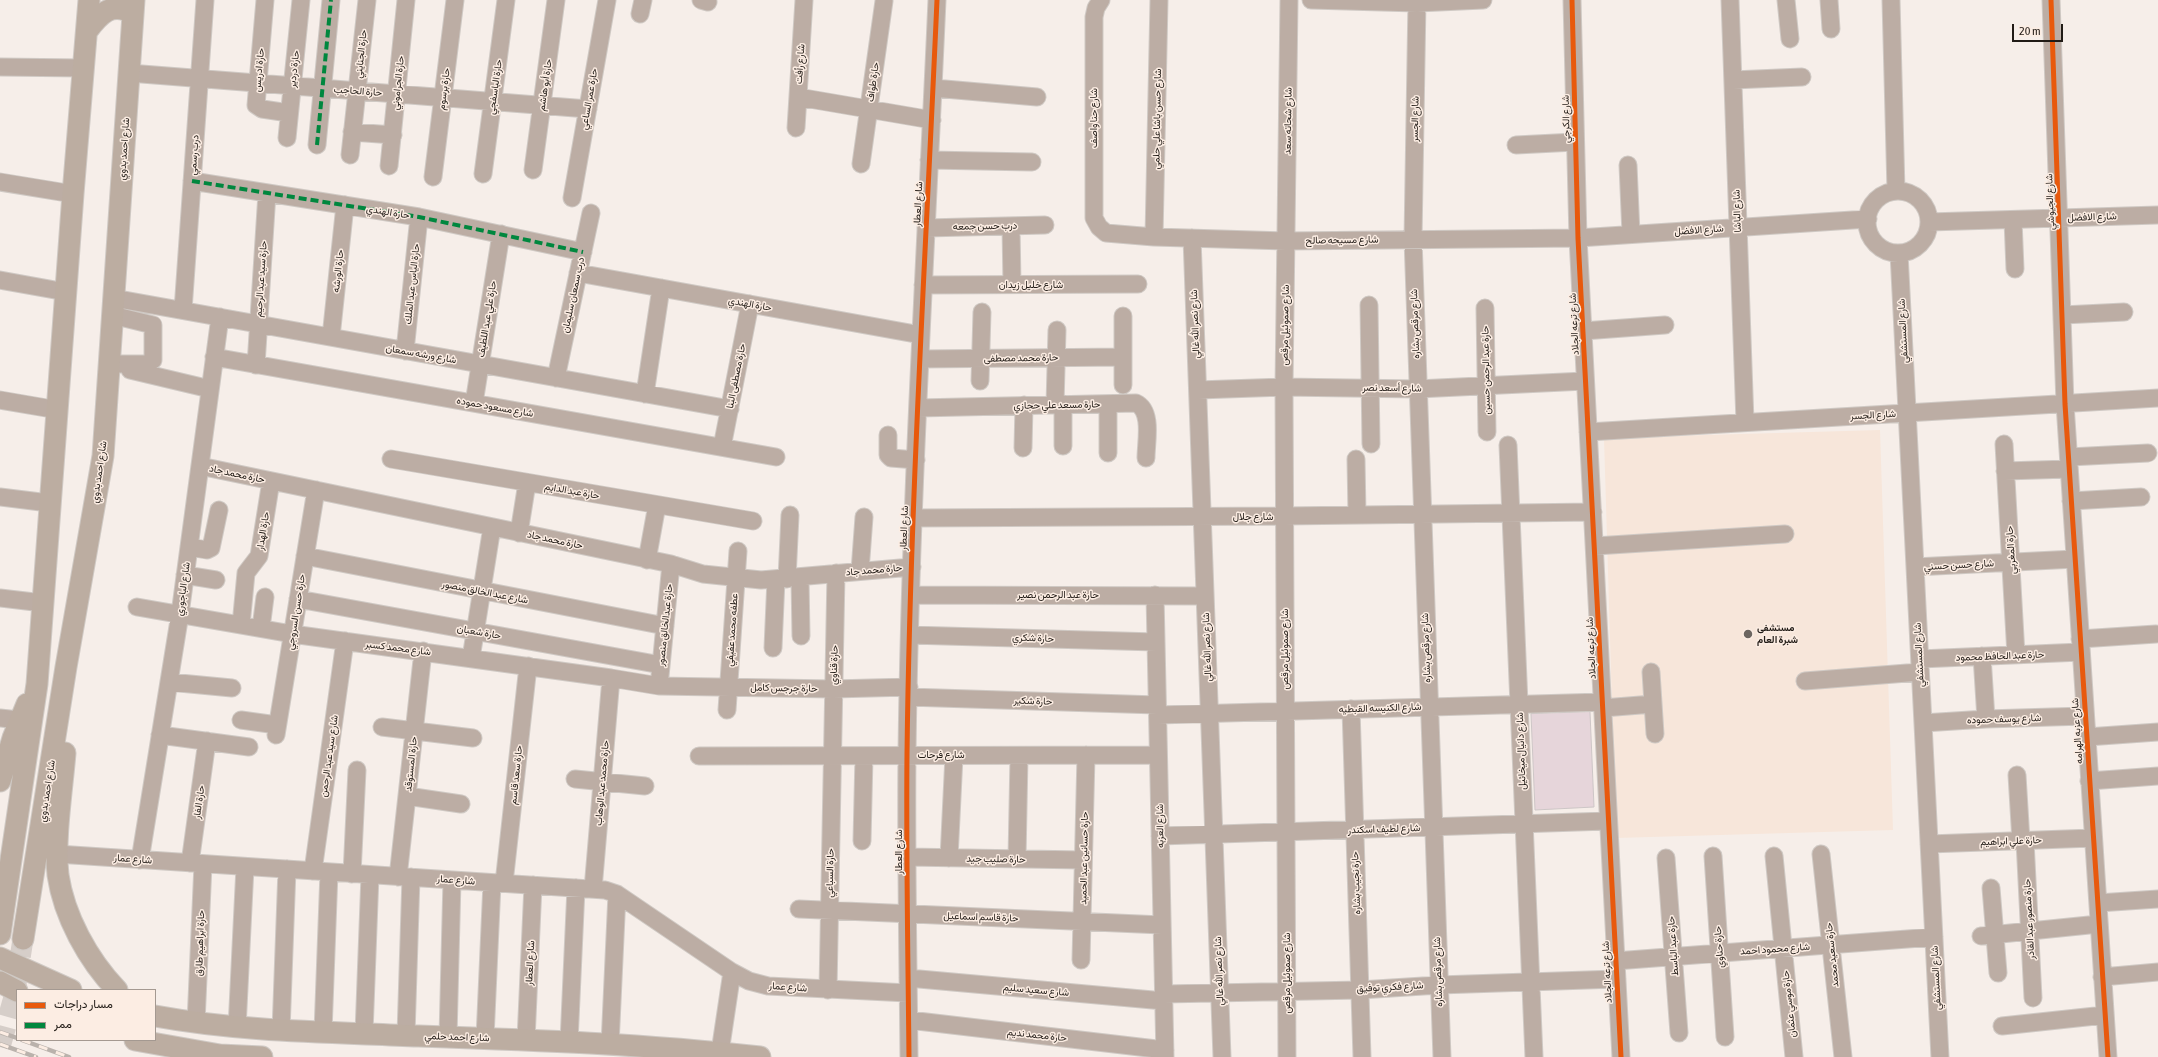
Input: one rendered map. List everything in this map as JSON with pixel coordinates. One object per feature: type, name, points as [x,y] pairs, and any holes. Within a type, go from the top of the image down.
[{"type":"main road","points":[[0,934],[37,684],[49,503],[58,410],[73,194],[89,0]]},
{"type":"main road","points":[[86,31],[100,14],[110,7],[133,7]]},
{"type":"main road","name":"شارع احمد بدوي","points":[[23,939],[66,667],[103,456],[133,7]]},
{"type":"main road","points":[[66,667],[71,680],[72,693],[65,754],[57,854],[63,899],[74,926],[89,954],[116,989]]},
{"type":"main road","points":[[0,781],[10,719],[37,684]]},
{"type":"main road","points":[[0,958],[69,989]]},
{"type":"main road","points":[[0,982],[16,990]]},
{"type":"main road","name":"شارع احمد حلمي","points":[[156,1016],[237,1028],[281,1031],[485,1038],[532,1046],[569,1042],[720,1052],[760,1057]]},
{"type":"main road","points":[[141,1041],[220,1055],[262,1057]]},
{"type":"street","name":"درب رسمي","points":[[183,310],[205,0]]},
{"type":"street","name":"حارة ادريس","points":[[265,0],[256,103],[258,108],[289,113]]},
{"type":"street","name":"حارة دردير","points":[[287,138],[301,0]]},
{"type":"street","points":[[317,145],[331,0]]},
{"type":"street","name":"حارة الجنايني","points":[[350,155],[367,0]]},
{"type":"street","name":"حارة الجراموني","points":[[390,166],[406,0]]},
{"type":"street","name":"حارة برسوم","points":[[433,177],[455,0]]},
{"type":"street","name":"حارة الباسفجي","points":[[483,174],[506,0]]},
{"type":"street","name":"حارة أبو هاشم","points":[[533,170],[556,0]]},
{"type":"street","name":"حارة عمر الساعي","points":[[572,198],[607,0]]},
{"type":"street","name":"شارع رأفت","points":[[796,128],[804,0]]},
{"type":"street","name":"شارع العطار","points":[[909,1057],[907,755],[911,595],[923,285],[937,0]]},
{"type":"street","name":"شارع حنا واصف","points":[[1101,0],[1096,8],[1094,17],[1094,218],[1099,227],[1106,233]]},
{"type":"street","name":"شارع حسن باشا علي حلمي","points":[[1154,237],[1159,0]]},
{"type":"street","name":"شارع شحاته سعد","points":[[1286,241],[1289,0]]},
{"type":"street","points":[[1311,0],[1483,0]]},
{"type":"street","name":"شارع الكرجي","points":[[1572,0],[1578,238]]},
{"type":"street","name":"شارع الباشا","points":[[1730,0],[1745,422]]},
{"type":"street","points":[[1786,0],[1790,38]]},
{"type":"street","points":[[1829,0],[1831,29]]},
{"type":"street","points":[[1891,0],[1896,191]]},
{"type":"street","name":"شارع الجيوشي","points":[[2051,0],[2060,218],[2065,404]]},
{"type":"street","name":"حارة طواف","points":[[861,164],[884,1]]},
{"type":"street","name":"شارع الجسر","points":[[1413,239],[1417,1]]},
{"type":"street","points":[[0,67],[83,68]]},
{"type":"street","name":"حارة الحاجب","points":[[129,73],[588,109]]},
{"type":"street","points":[[1733,80],[1802,77]]},
{"type":"street","points":[[933,88],[1037,97]]},
{"type":"street","points":[[798,96],[932,120]]},
{"type":"street","points":[[352,132],[393,135]]},
{"type":"street","points":[[1516,145],[1576,142]]},
{"type":"street","points":[[929,160],[1032,162]]},
{"type":"street","points":[[1628,165],[1631,234]]},
{"type":"street","name":"حارة الهندي","points":[[192,181],[419,217],[583,252]]},
{"type":"street","points":[[0,182],[73,194]]},
{"type":"street","points":[[1896,191],[1912,194],[1919,199],[1928,213],[1929,222],[1928,231],[1917,246],[1899,252],[1887,250],[1876,243],[1868,228],[1870,210],[1880,197],[1896,191]]},
{"type":"street","name":"حارة سيد عبد الرحيم","points":[[256,365],[267,193]]},
{"type":"street","name":"حارة الورشه","points":[[331,337],[345,205]]},
{"type":"street","name":"درب سمعان سليمان","points":[[556,378],[591,213]]},
{"type":"street","name":"شارع الافضل","points":[[1929,222],[2158,215]]},
{"type":"street","name":"حارة الياس عبد الملك","points":[[405,351],[419,217]]},
{"type":"street","name":"شارع الافضل","points":[[1578,238],[1868,219]]},
{"type":"street","points":[[2013,220],[2015,269]]},
{"type":"street","name":"درب حسن جمعه","points":[[926,228],[1045,225]]},
{"type":"street","points":[[1011,226],[1012,285]]},
{"type":"street","name":"شارع مسيحه صالح","points":[[1106,233],[1154,237],[1286,241],[1578,238]]},
{"type":"street","name":"حارة علي عبد اللطيف","points":[[474,403],[501,234]]},
{"type":"street","name":"شارع نصر الله غالي","points":[[1192,238],[1222,1057]]},
{"type":"street","name":"شارع ترعه الجلاد","points":[[1578,238],[1603,705],[1607,821],[1621,1057]]},
{"type":"street","name":"شارع مرقص بشاره","points":[[1413,239],[1428,707],[1442,1057]]},
{"type":"street","name":"شارع صموئيل مرقص","points":[[1286,241],[1284,516],[1287,1057]]},
{"type":"street","name":"شارع المستشفي","points":[[1899,252],[1940,1057]]},
{"type":"street","name":"حارة الهندي","points":[[578,273],[921,335]]},
{"type":"street","points":[[0,280],[66,292]]},
{"type":"street","name":"شارع خليل زيدان","points":[[923,285],[1138,284]]},
{"type":"street","points":[[645,394],[661,288]]},
{"type":"street","name":"حارة مصطفى البنا","points":[[722,447],[750,304]]},
{"type":"street","points":[[1369,305],[1371,444]]},
{"type":"street","points":[[109,364],[147,364],[153,360],[153,326],[113,306]]},
{"type":"street","name":"شارع ورشه سمعان","points":[[113,306],[183,310],[730,409]]},
{"type":"street","name":"حارة عبد الرحمن حسين","points":[[1485,308],[1487,385],[1486,432]]},
{"type":"street","points":[[980,381],[982,312]]},
{"type":"street","points":[[2063,315],[2124,312]]},
{"type":"street","points":[[1123,316],[1123,385]]},
{"type":"street","name":"شارع الباجوري","points":[[140,860],[180,614],[220,317]]},
{"type":"street","points":[[1583,331],[1665,325]]},
{"type":"street","points":[[1057,330],[1056,358],[1063,446]]},
{"type":"street","name":"شارع مسعود حموده","points":[[214,357],[776,457]]},
{"type":"street","name":"حارة محمد مصطفى","points":[[920,359],[1123,357]]},
{"type":"street","points":[[109,364],[210,390]]},
{"type":"street","name":"شارع أسعد نصر","points":[[1198,390],[1284,387],[1370,387],[1417,389],[1586,381]]},
{"type":"street","name":"شارع الجسر","points":[[1588,432],[2158,398]]},
{"type":"street","points":[[0,400],[58,410]]},
{"type":"street","name":"حارة مسعد علي حجازي","points":[[918,408],[1136,403],[1143,408],[1147,416],[1146,458]]},
{"type":"street","points":[[1108,404],[1108,453]]},
{"type":"street","name":"شارع عزبه الهرامه","points":[[2065,404],[2108,1057]]},
{"type":"street","points":[[1023,448],[1024,405]]},
{"type":"street","points":[[888,435],[888,455],[891,458],[916,460]]},
{"type":"street","name":"حارة المغربي","points":[[2004,444],[2012,562],[2016,655]]},
{"type":"street","name":"شارع دانيال ميخائيل","points":[[1508,445],[1534,1057]]},
{"type":"street","points":[[2005,471],[2148,453]]},
{"type":"street","name":"حارة عبد الدايم","points":[[390,459],[753,522]]},
{"type":"street","points":[[1356,459],[1357,515]]},
{"type":"street","name":"حارة محمد جاد","points":[[200,466],[671,564],[703,574],[736,578],[787,579],[912,567]]},
{"type":"street","name":"حارة الهدار","points":[[241,625],[246,573],[259,556],[272,481]]},
{"type":"street","points":[[519,533],[526,483]]},
{"type":"street","name":"حارة حسن السروجي","points":[[241,720],[277,730],[316,490]]},
{"type":"street","points":[[0,497],[49,503]]},
{"type":"street","points":[[2072,501],[2142,497]]},
{"type":"street","points":[[647,560],[657,505]]},
{"type":"street","points":[[189,547],[207,550],[211,548],[219,510]]},
{"type":"street","name":"شارع جلال","points":[[914,518],[1202,517],[1593,512]]},
{"type":"street","points":[[773,648],[787,579],[790,515]]},
{"type":"street","points":[[860,571],[864,517]]},
{"type":"street","points":[[472,658],[492,527]]},
{"type":"street","points":[[1595,546],[1785,534]]},
{"type":"street","name":"عطفه محمد عفيفي","points":[[727,710],[738,551]]},
{"type":"street","name":"شارع عبد الخالق منصور","points":[[305,556],[482,592],[665,626]]},
{"type":"street","name":"شارع حسن حسني","points":[[1915,566],[2075,559]]},
{"type":"street","name":"حارة عبدالخالق منصور","points":[[659,686],[671,564]]},
{"type":"street","name":"حارة قناوي","points":[[832,756],[836,574]]},
{"type":"street","points":[[185,576],[216,580]]},
{"type":"street","points":[[787,579],[801,636]]},
{"type":"street","name":"حارة عبد الرحمن نصير","points":[[911,595],[1205,596]]},
{"type":"street","name":"شارع العزبه","points":[[1155,595],[1165,1053]]},
{"type":"street","points":[[261,628],[265,597]]},
{"type":"street","points":[[0,598],[43,603]]},
{"type":"street","name":"حارة شعبان","points":[[298,599],[661,665]]},
{"type":"street","name":"شارع محمد كسبر","points":[[137,607],[292,634],[423,651],[659,686]]},
{"type":"street","name":"حارة عبد الحافظ محمود","points":[[1805,681],[1920,666],[1982,656],[2016,655],[2156,634]]},
{"type":"street","name":"حارة شكري","points":[[910,635],[1156,642]]},
{"type":"street","name":"شارع سيد عبد الرحمن","points":[[313,871],[345,641]]},
{"type":"street","name":"حارة المستوقد","points":[[406,1035],[405,877],[407,796],[423,651]]},
{"type":"street","points":[[1982,656],[1986,719]]},
{"type":"street","name":"حارة سعد قاسم","points":[[485,1038],[498,883],[528,666]]},
{"type":"street","points":[[1651,672],[1655,734]]},
{"type":"street","name":"حارة محمد عبد الوهاب","points":[[569,1042],[585,889],[602,782],[611,678]]},
{"type":"street","points":[[169,682],[232,688]]},
{"type":"street","name":"حارة جرجس كامل","points":[[659,686],[909,692]]},
{"type":"street","name":"حارة شكير","points":[[909,692],[1157,710]]},
{"type":"street","name":"شارع الكنيسه القبطيه","points":[[1157,710],[1210,713],[1519,704],[1653,704]]},
{"type":"street","name":"حارة نجيب بشاره","points":[[1351,709],[1362,1057]]},
{"type":"street","name":"شارع يوسف حموده","points":[[1923,723],[1986,719],[2085,716]]},
{"type":"street","points":[[382,727],[473,738]]},
{"type":"street","points":[[2086,737],[2158,732]]},
{"type":"street","points":[[160,735],[249,747]]},
{"type":"street","name":"حارة الفار","points":[[196,864],[207,741]]},
{"type":"street","name":"شارع فرحات","points":[[699,756],[1158,755]]},
{"type":"street","name":"حارة السباعي","points":[[828,990],[832,756]]},
{"type":"street","points":[[862,840],[864,756]]},
{"type":"street","points":[[949,858],[954,756]]},
{"type":"street","points":[[1016,859],[1019,756]]},
{"type":"street","name":"حارة حسانين عبد الحميد","points":[[1082,960],[1086,756]]},
{"type":"street","points":[[352,874],[357,770]]},
{"type":"street","name":"حارة منصور عبد القادر","points":[[2017,775],[2023,841],[2033,998]]},
{"type":"street","points":[[2089,781],[2158,776]]},
{"type":"street","points":[[575,779],[645,786]]},
{"type":"street","points":[[407,796],[461,804]]},
{"type":"street","name":"شارع لطيف اسكندر","points":[[1160,836],[1607,821]]},
{"type":"street","name":"حارة علي ابراهيم","points":[[1929,844],[2093,838]]},
{"type":"street","name":"شارع عمار","points":[[57,854],[605,890],[617,894],[732,972],[749,981],[768,986],[828,990],[908,986]]},
{"type":"street","name":"حارة سعيد محمد","points":[[1821,854],[1843,1057]]},
{"type":"street","name":"حارة حناوي","points":[[1713,856],[1725,1037]]},
{"type":"street","name":"حارة موسي عثمان","points":[[1774,856],[1794,1057]]},
{"type":"street","name":"حارة صليب جيد","points":[[908,857],[1084,860]]},
{"type":"street","name":"حارة عبد الباسط","points":[[1666,858],[1679,1033]]},
{"type":"street","name":"حارة ابراهيم طارق","points":[[196,864],[196,1023]]},
{"type":"street","points":[[237,1028],[245,867]]},
{"type":"street","points":[[281,1031],[287,869]]},
{"type":"street","points":[[323,1032],[329,872]]},
{"type":"street","points":[[364,1034],[370,875]]},
{"type":"street","points":[[448,1036],[452,880]]},
{"type":"street","name":"شارع العطار","points":[[532,1046],[533,885]]},
{"type":"street","points":[[1991,888],[1988,936],[1998,973]]},
{"type":"street","points":[[610,1045],[617,894]]},
{"type":"street","points":[[2098,903],[2158,899]]},
{"type":"street","name":"حارة قاسم اسماعيل","points":[[799,909],[1162,925]]},
{"type":"street","points":[[1988,936],[2099,924]]},
{"type":"street","name":"شارع محمود احمد","points":[[1616,961],[1934,937]]},
{"type":"street","points":[[720,1052],[732,972]]},
{"type":"street","points":[[2102,977],[2158,972]]},
{"type":"street","name":"شارع فكري توفيق","points":[[1164,998],[1219,993],[1360,990],[1439,984],[1617,979]]},
{"type":"street","name":"شارع سعيد سليم","points":[[908,986],[1164,998]]},
{"type":"street","points":[[2002,1026],[2105,1015]]},
{"type":"street","name":"حارة محمد نديم","points":[[909,1020],[1165,1053]]},
{"type":"shaded area","name":"مستشفى شبرة العام","points":[[1880,430],[1893,830],[1616,838],[1604,438]]},
{"type":"building","points":[[1590,712],[1594,807],[1535,810],[1531,714]]},
{"type":"tunnel","points":[[0,1047],[14,997],[23,939]]},
{"type":"railway","points":[[0,1032],[16,1038]]},
{"type":"railway","points":[[25,1041],[69,1057]]},
{"type":"railway","points":[[0,1044],[36,1057]]},
{"type":"marked path","points":[[317,145],[331,0]]},
{"type":"marked path","points":[[192,181],[419,217],[583,252]]},
{"type":"cycle path","points":[[909,1057],[907,754],[911,566],[937,0]]},
{"type":"cycle path","points":[[1572,0],[1578,238],[1621,1057]]},
{"type":"cycle path","points":[[2051,0],[2065,404],[2108,1057]]},
{"type":"place","name":"مستشفى شبرة العام","points":[[1748,634]]}]
